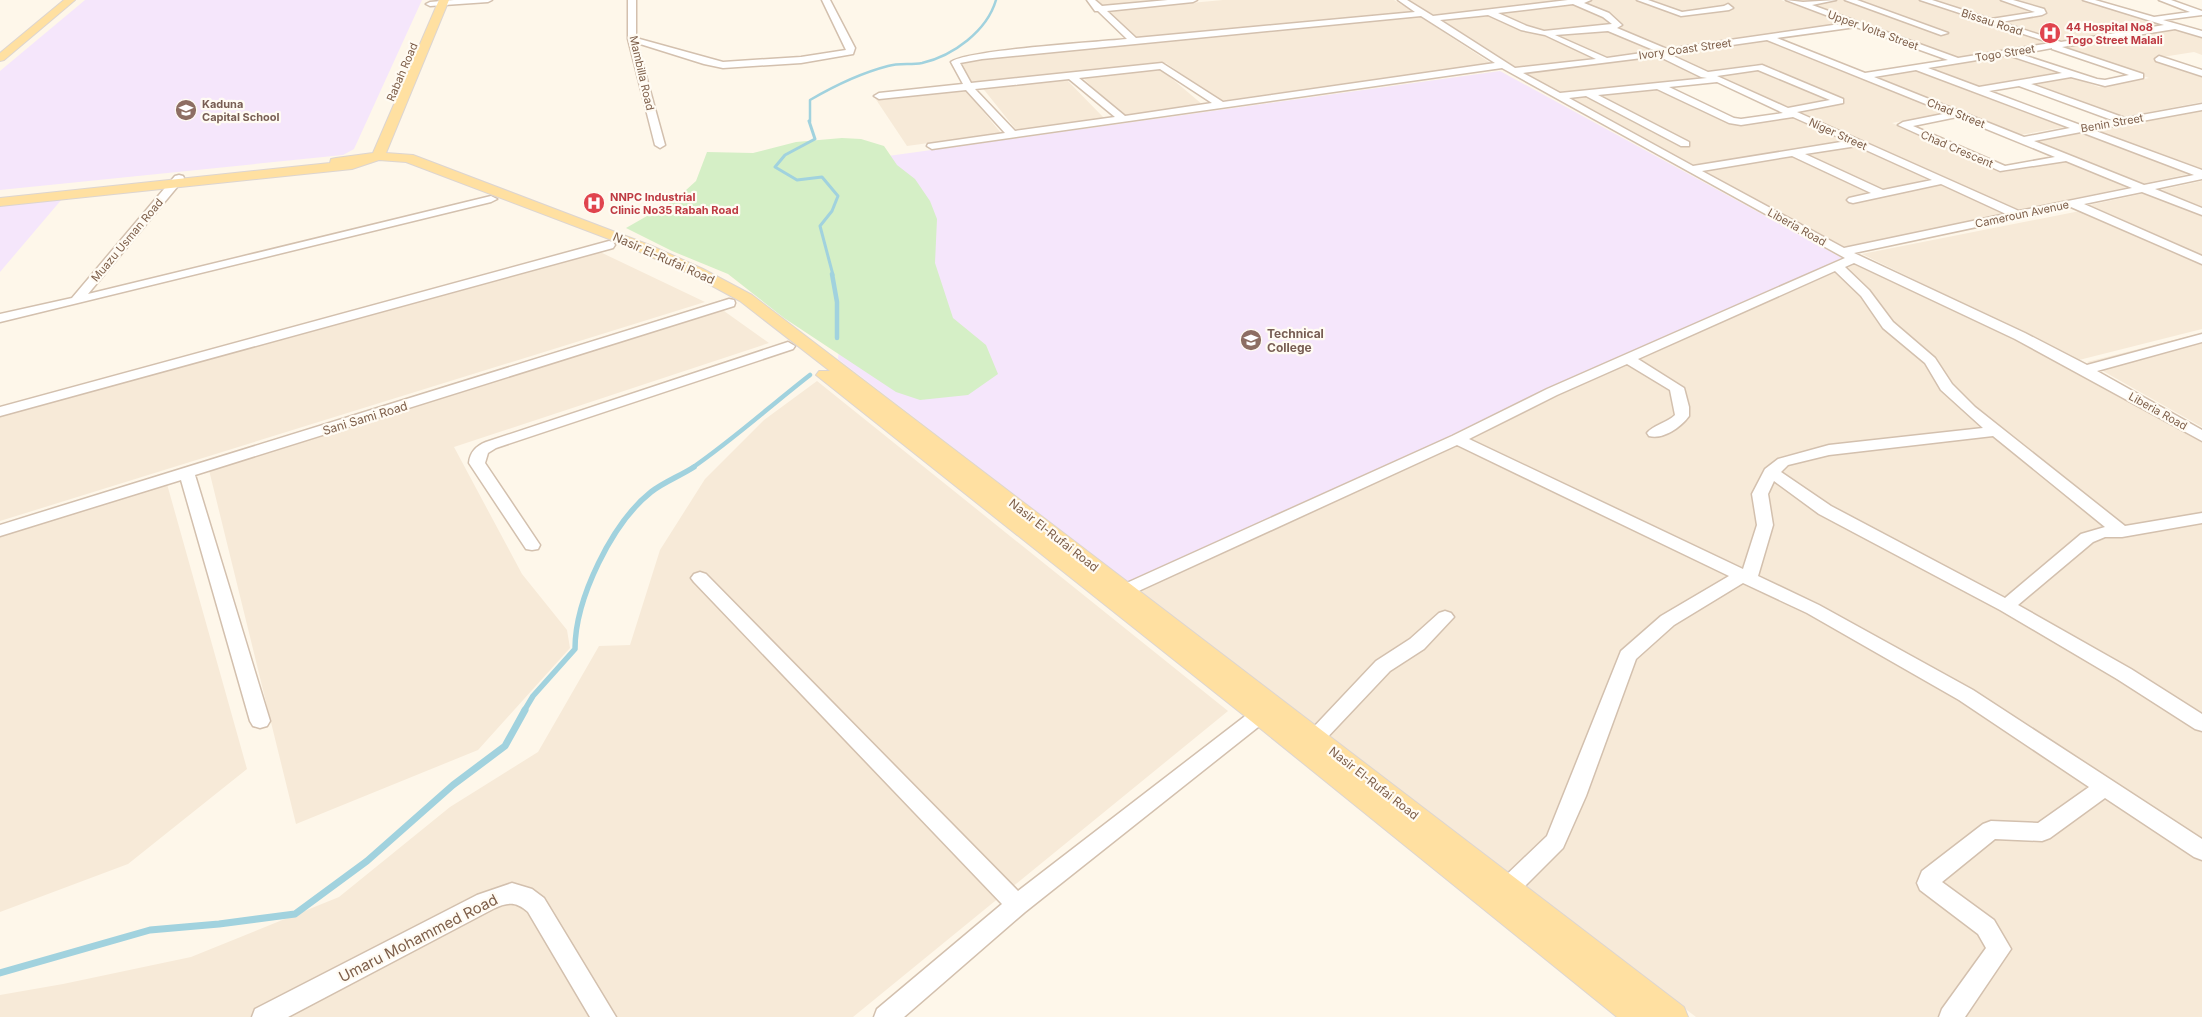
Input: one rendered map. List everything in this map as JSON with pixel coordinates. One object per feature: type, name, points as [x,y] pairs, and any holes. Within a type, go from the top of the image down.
[{"type":"main road","points":[[0,48],[59,0]]},
{"type":"main road","points":[[0,58],[70,0]]},
{"type":"main road","name":"Rabah Road","points":[[411,49],[437,2]]},
{"type":"main road","name":"Rabah Road","points":[[374,150],[385,143],[402,102],[437,2]]},
{"type":"main road","points":[[388,103],[402,102]]},
{"type":"main road","points":[[385,143],[396,152],[408,158]]},
{"type":"main road","points":[[352,165],[374,150]]},
{"type":"main road","name":"Nasir El-Rufai Road","points":[[374,150],[394,168],[414,171],[609,245],[667,269],[729,303],[879,408],[1126,590],[1315,738],[1515,901],[1640,1017]]},
{"type":"main road","name":"Nasir El-Rufai Road","points":[[176,182],[336,162],[374,150],[408,158],[588,226],[712,278],[746,298],[879,408],[1260,715],[1673,1017]]},
{"type":"main road","points":[[0,197],[352,165],[394,168]]},
{"type":"main road","points":[[0,202],[176,182]]},
{"type":"street","points":[[437,2],[488,0]]},
{"type":"street","name":"Mambilla Road","points":[[632,0],[632,39],[660,145]]},
{"type":"street","points":[[632,39],[707,62],[723,65],[801,60],[850,52],[851,48],[826,0]]},
{"type":"street","points":[[1091,0],[1098,10],[1134,41]]},
{"type":"street","points":[[1098,10],[1194,0]]},
{"type":"street","name":"Liberia Road","points":[[1402,0],[1508,68],[1692,169],[1844,258],[2020,336],[2085,370],[2202,436]]},
{"type":"street","points":[[1544,0],[1553,4]]},
{"type":"street","points":[[1013,135],[968,86],[955,62],[982,56],[1134,41],[1428,16],[1487,8],[1501,11],[1587,0]]},
{"type":"street","points":[[1641,0],[1681,14],[1729,8],[1714,0]]},
{"type":"street","name":"Upper Volta Street","points":[[1790,0],[1956,60]]},
{"type":"street","points":[[1802,4],[1832,0]]},
{"type":"street","points":[[1849,0],[1944,33],[1901,40]]},
{"type":"street","name":"Bissau Road","points":[[1924,0],[2061,44]]},
{"type":"street","points":[[1990,21],[2042,12],[2005,0]]},
{"type":"street","points":[[2087,0],[2202,34]]},
{"type":"street","points":[[2163,0],[2201,13]]},
{"type":"street","points":[[1547,34],[1609,28],[1618,25],[1606,15],[1575,2]]},
{"type":"street","points":[[1487,8],[1524,28],[1547,34],[1606,61]]},
{"type":"street","points":[[2150,18],[2201,13]]},
{"type":"street","name":"Ivory Coast Street","points":[[932,146],[1221,105],[1508,68],[1606,61],[1857,24]]},
{"type":"street","name":"Togo Street","points":[[1864,76],[1914,66],[2175,26]]},
{"type":"street","points":[[1609,28],[1662,53]]},
{"type":"street","name":"Chad Street","points":[[1767,37],[2202,212]]},
{"type":"street","points":[[2008,52],[2070,75],[2096,82],[2105,83],[2140,76],[2050,46]]},
{"type":"street","name":"Niger Street","points":[[1662,53],[1704,75],[2018,215]]},
{"type":"street","points":[[2159,59],[2202,73]]},
{"type":"street","points":[[879,96],[1162,66],[1221,105]]},
{"type":"street","points":[[1914,66],[2202,175]]},
{"type":"street","points":[[1658,86],[1732,121],[1741,122],[1790,113],[1841,100],[1759,67],[1704,75]]},
{"type":"street","points":[[1070,75],[1123,119]]},
{"type":"street","points":[[1976,90],[2070,75]]},
{"type":"street","points":[[1560,96],[1715,80]]},
{"type":"street","points":[[2019,83],[2124,121]]},
{"type":"street","points":[[1587,93],[1684,144],[1656,149]]},
{"type":"street","name":"Benin Street","points":[[2022,140],[2202,107]]},
{"type":"street","name":"Chad Crescent","points":[[1958,114],[1903,125],[2004,169],[2066,158]]},
{"type":"street","points":[[1692,169],[1856,142]]},
{"type":"street","points":[[1794,153],[1882,194]]},
{"type":"street","name":"Cameroun Avenue","points":[[1126,590],[1457,439],[1552,392],[1844,258],[2018,215],[2202,175]]},
{"type":"street","points":[[1853,200],[1942,181]]},
{"type":"street","name":"Muazu Usman Road","points":[[76,301],[176,182]]},
{"type":"street","points":[[0,318],[491,199]]},
{"type":"street","points":[[2074,204],[2202,260]]},
{"type":"street","points":[[0,412],[609,245]]},
{"type":"street","points":[[1844,258],[1864,293],[1888,326],[1930,361],[1946,387],[1970,410],[2122,532]]},
{"type":"street","name":"Sani Sami Road","points":[[0,531],[729,303]]},
{"type":"street","points":[[2085,370],[2202,338]]},
{"type":"street","points":[[532,545],[478,463],[477,456],[481,450],[491,445],[788,346]]},
{"type":"street","points":[[1627,358],[1677,388],[1682,407],[1682,416],[1672,425],[1654,433]]},
{"type":"street","points":[[1515,901],[1555,842],[1575,796],[1628,656],[1641,640],[1660,625],[1746,577],[1765,525],[1760,494],[1771,472],[1783,462],[1829,450],[1996,431]]},
{"type":"street","points":[[1457,439],[1813,609],[1966,695],[2202,851]]},
{"type":"street","points":[[1771,472],[1825,510],[2006,606],[2124,674],[2202,724]]},
{"type":"street","points":[[187,474],[260,721]]},
{"type":"street","points":[[2006,606],[2087,538],[2103,532],[2122,532],[2202,518]]},
{"type":"street","points":[[700,578],[1017,905]]},
{"type":"street","points":[[1315,738],[1383,666],[1416,644],[1445,618]]},
{"type":"street","points":[[886,1017],[1017,905],[1260,715]]},
{"type":"street","points":[[1951,1017],[1999,948],[1986,926],[1932,888],[1928,883],[1930,878],[1991,830],[2042,832],[2105,786]]},
{"type":"street","name":"Umaru Mohammed Road","points":[[264,1017],[485,902],[511,892],[527,895],[536,905],[604,1017]]},
{"type":"shaded area","name":"Kaduna Capital School","points":[[85,0],[422,0],[354,149],[343,155],[0,190],[0,71]]},
{"type":"shaded area","points":[[1093,0],[1174,0],[1102,8]]},
{"type":"shaded area","points":[[1223,0],[1394,0],[1414,12],[1138,39],[1104,11]]},
{"type":"shaded area","points":[[1408,0],[1781,0],[1844,23],[1608,57],[1514,68]]},
{"type":"shaded area","points":[[1793,0],[2082,0],[2164,24],[1954,58]]},
{"type":"shaded area","points":[[1419,16],[1492,64],[1220,101],[1166,63],[972,83],[959,62]]},
{"type":"shaded area","points":[[2175,27],[2202,35],[2202,55],[2194,52],[2156,58],[2202,74],[2202,102],[2117,118],[2017,82],[1972,89],[2070,126],[2020,135],[1870,77],[2010,55],[2099,87],[2149,78],[2059,48]]},
{"type":"shaded area","points":[[1765,39],[1948,113],[1892,123],[2005,172],[2063,160],[2128,187],[2019,210],[1792,111],[1845,101],[1757,64],[1708,71],[1668,53]]},
{"type":"shaded area","points":[[1655,55],[1708,79],[1658,88],[1738,125],[1794,116],[2006,214],[1838,248],[1524,73]]},
{"type":"shaded area","points":[[1157,66],[1203,105],[1122,116],[1081,76]]},
{"type":"shaded area","points":[[1762,68],[1838,101],[1788,110],[1710,74]]},
{"type":"shaded area","name":"Technical College","points":[[1500,71],[1842,258],[1131,584],[838,359],[841,321],[823,165]]},
{"type":"shaded area","points":[[1063,76],[1105,119],[1017,131],[981,86]]},
{"type":"shaded area","points":[[963,87],[1001,133],[907,146],[875,98]]},
{"type":"shaded area","points":[[2202,108],[2202,173],[2087,130]]},
{"type":"shaded area","points":[[2079,130],[2193,173],[2141,184],[2029,140]]},
{"type":"shaded area","points":[[2202,181],[2202,258],[2080,207]]},
{"type":"shaded area","points":[[62,199],[0,272],[0,205]]},
{"type":"shaded area","points":[[2080,211],[2202,264],[2202,329],[2079,360],[1862,254]]},
{"type":"shaded area","points":[[598,251],[705,302],[0,521],[0,416]]},
{"type":"shaded area","points":[[1857,263],[2071,365],[2202,439],[2202,1017],[1696,1017],[1136,589],[1775,294]]},
{"type":"shaded area","points":[[717,306],[769,343],[454,447],[522,574],[567,630],[570,648],[478,750],[296,824],[208,466]]},
{"type":"shaded area","points":[[2202,333],[2202,427],[2087,362]]},
{"type":"shaded area","points":[[817,381],[1228,711],[853,1017],[0,1017],[0,995],[63,984],[191,957],[339,897],[450,807],[538,752],[599,646],[630,645],[660,550],[705,479],[764,420]]},
{"type":"shaded area","points":[[167,484],[247,769],[128,864],[0,912],[0,535]]},
{"type":"green space","points":[[842,138],[861,139],[884,146],[897,165],[915,179],[930,201],[937,219],[935,263],[953,318],[986,345],[998,374],[968,395],[920,400],[896,392],[784,318],[728,274],[672,251],[626,228],[675,200],[696,181],[707,152],[753,153],[796,142]]},
{"type":"waterway","points":[[810,122],[810,100],[838,85],[888,66],[934,60],[957,48],[977,32],[992,11],[996,0]]},
{"type":"waterway","points":[[809,121],[815,139],[785,155],[775,167],[797,180],[822,177],[838,196],[832,211],[820,226],[833,275]]},
{"type":"waterway","points":[[832,274],[837,302],[837,338]]},
{"type":"waterway","points":[[692,468],[810,375]]},
{"type":"waterway","points":[[524,711],[533,696],[575,649],[581,608],[589,586],[598,563],[623,523],[651,492],[694,467]]},
{"type":"waterway","points":[[0,973],[150,930],[219,924],[295,914],[367,861],[453,785],[505,746],[525,710]]},
{"type":"place","name":"44 Hospital No8 Togo Street Malali","points":[[2050,33]]},
{"type":"place","name":"Kaduna Capital School","points":[[186,110]]},
{"type":"place","name":"NNPC Industrial Clinic No35 Rabah Road","points":[[594,203]]},
{"type":"place","name":"Technical College","points":[[1251,340]]}]
